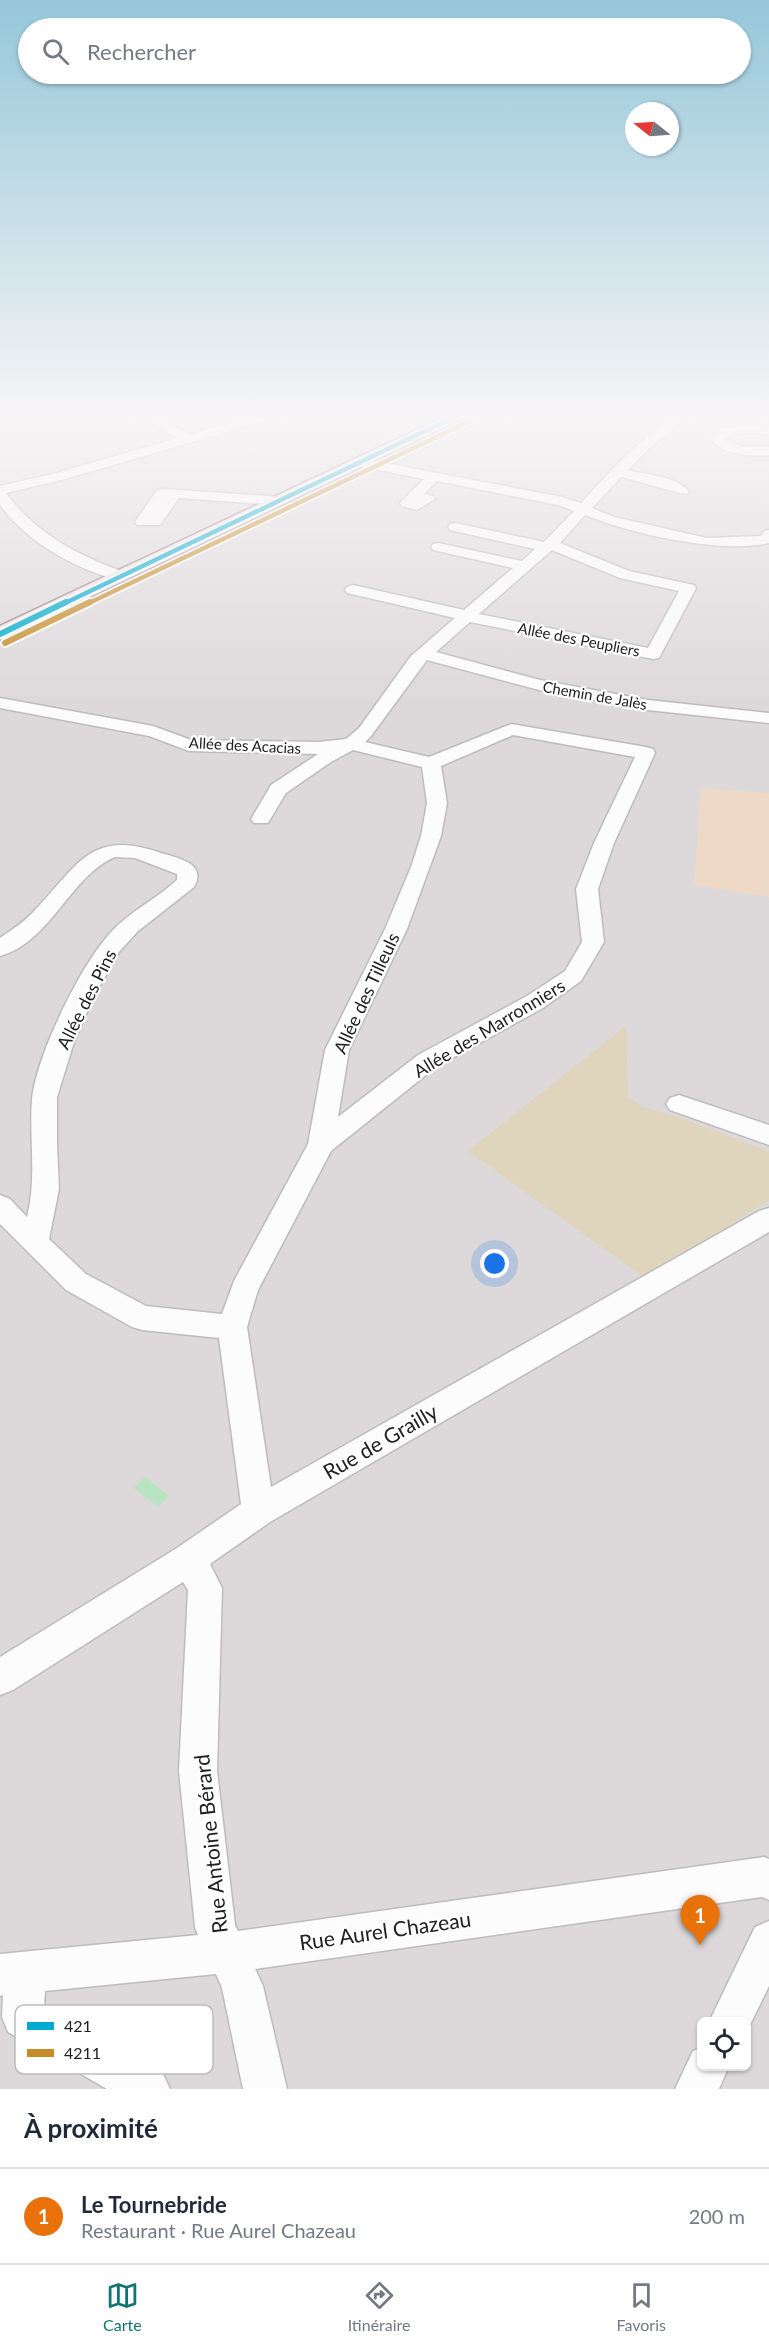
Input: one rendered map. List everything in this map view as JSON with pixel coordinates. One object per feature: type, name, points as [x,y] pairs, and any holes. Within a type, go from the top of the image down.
[{"type":"main road","points":[[0,634],[261,509]]},
{"type":"street","points":[[9,509],[38,537],[80,561],[121,576]]},
{"type":"street","points":[[261,819],[278,789],[324,758],[351,744],[365,732],[424,654],[548,546],[584,509]]},
{"type":"street","points":[[588,509],[610,520],[707,542],[768,538]]},
{"type":"street","points":[[454,527],[548,546]]},
{"type":"street","name":"Allée des Peupliers","points":[[465,616],[653,654],[688,588],[625,576],[548,546]]},
{"type":"street","points":[[438,547],[524,566]]},
{"type":"street","points":[[353,590],[465,616]]},
{"type":"street","name":"Chemin de Jalès","points":[[424,654],[539,685],[648,705],[769,718]]},
{"type":"street","name":"Allée des Acacias","points":[[0,703],[153,731],[189,745],[318,748],[351,744]]},
{"type":"street","name":"Allée des Marronniers","points":[[321,1144],[428,1061],[535,1002],[573,976],[593,942],[587,889],[604,843],[646,753],[511,729],[430,763]]},
{"type":"street","points":[[351,744],[430,763]]},
{"type":"street","name":"Allée des Tilleuls","points":[[232,1327],[244,1289],[321,1144],[337,1050],[396,929],[431,836],[437,803],[430,763]]},
{"type":"street","name":"Allée des Pins","points":[[0,949],[34,923],[100,855],[110,851],[136,853],[183,868],[187,873],[187,882],[128,926],[110,948],[83,997],[53,1065],[45,1095],[46,1189],[34,1242]]},
{"type":"street","points":[[679,1104],[769,1135]]},
{"type":"street","points":[[0,1206],[76,1282],[142,1318],[232,1327],[258,1511]]},
{"type":"street","name":"Rue de Grailly","points":[[0,1677],[189,1559],[258,1511],[769,1219]]},
{"type":"street","name":"Rue Antoine Bérard","points":[[189,1559],[205,1588],[198,1771],[215,1928],[242,1986],[265,2089]]},
{"type":"street","name":"Rue Aurel Chazeau","points":[[13,1975],[225,1953],[764,1877],[769,1880]]},
{"type":"street","points":[[732,2017],[769,1941]]},
{"type":"street","points":[[13,1975],[20,2005]]},
{"type":"street","points":[[697,2089],[706,2071]]},
{"type":"street","points":[[122,2074],[148,2089]]},
{"type":"shaded area","points":[[0,509],[769,509],[769,2089],[0,2089]]},
{"type":"shaded area","points":[[701,788],[769,793],[769,897],[694,885]]},
{"type":"shaded area","points":[[626,1026],[628,1096],[642,1107],[678,1117],[769,1151],[769,1200],[645,1278],[468,1151]]},
{"type":"shaded area","points":[[145,1477],[169,1496],[158,1507],[134,1488]]},
{"type":"transit line","name":"421","points":[[0,634],[261,509]]},
{"type":"transit line","name":"4211","points":[[5,643],[285,509]]},
{"type":"place","name":"Le Tournebride","points":[[700,1945]]}]
